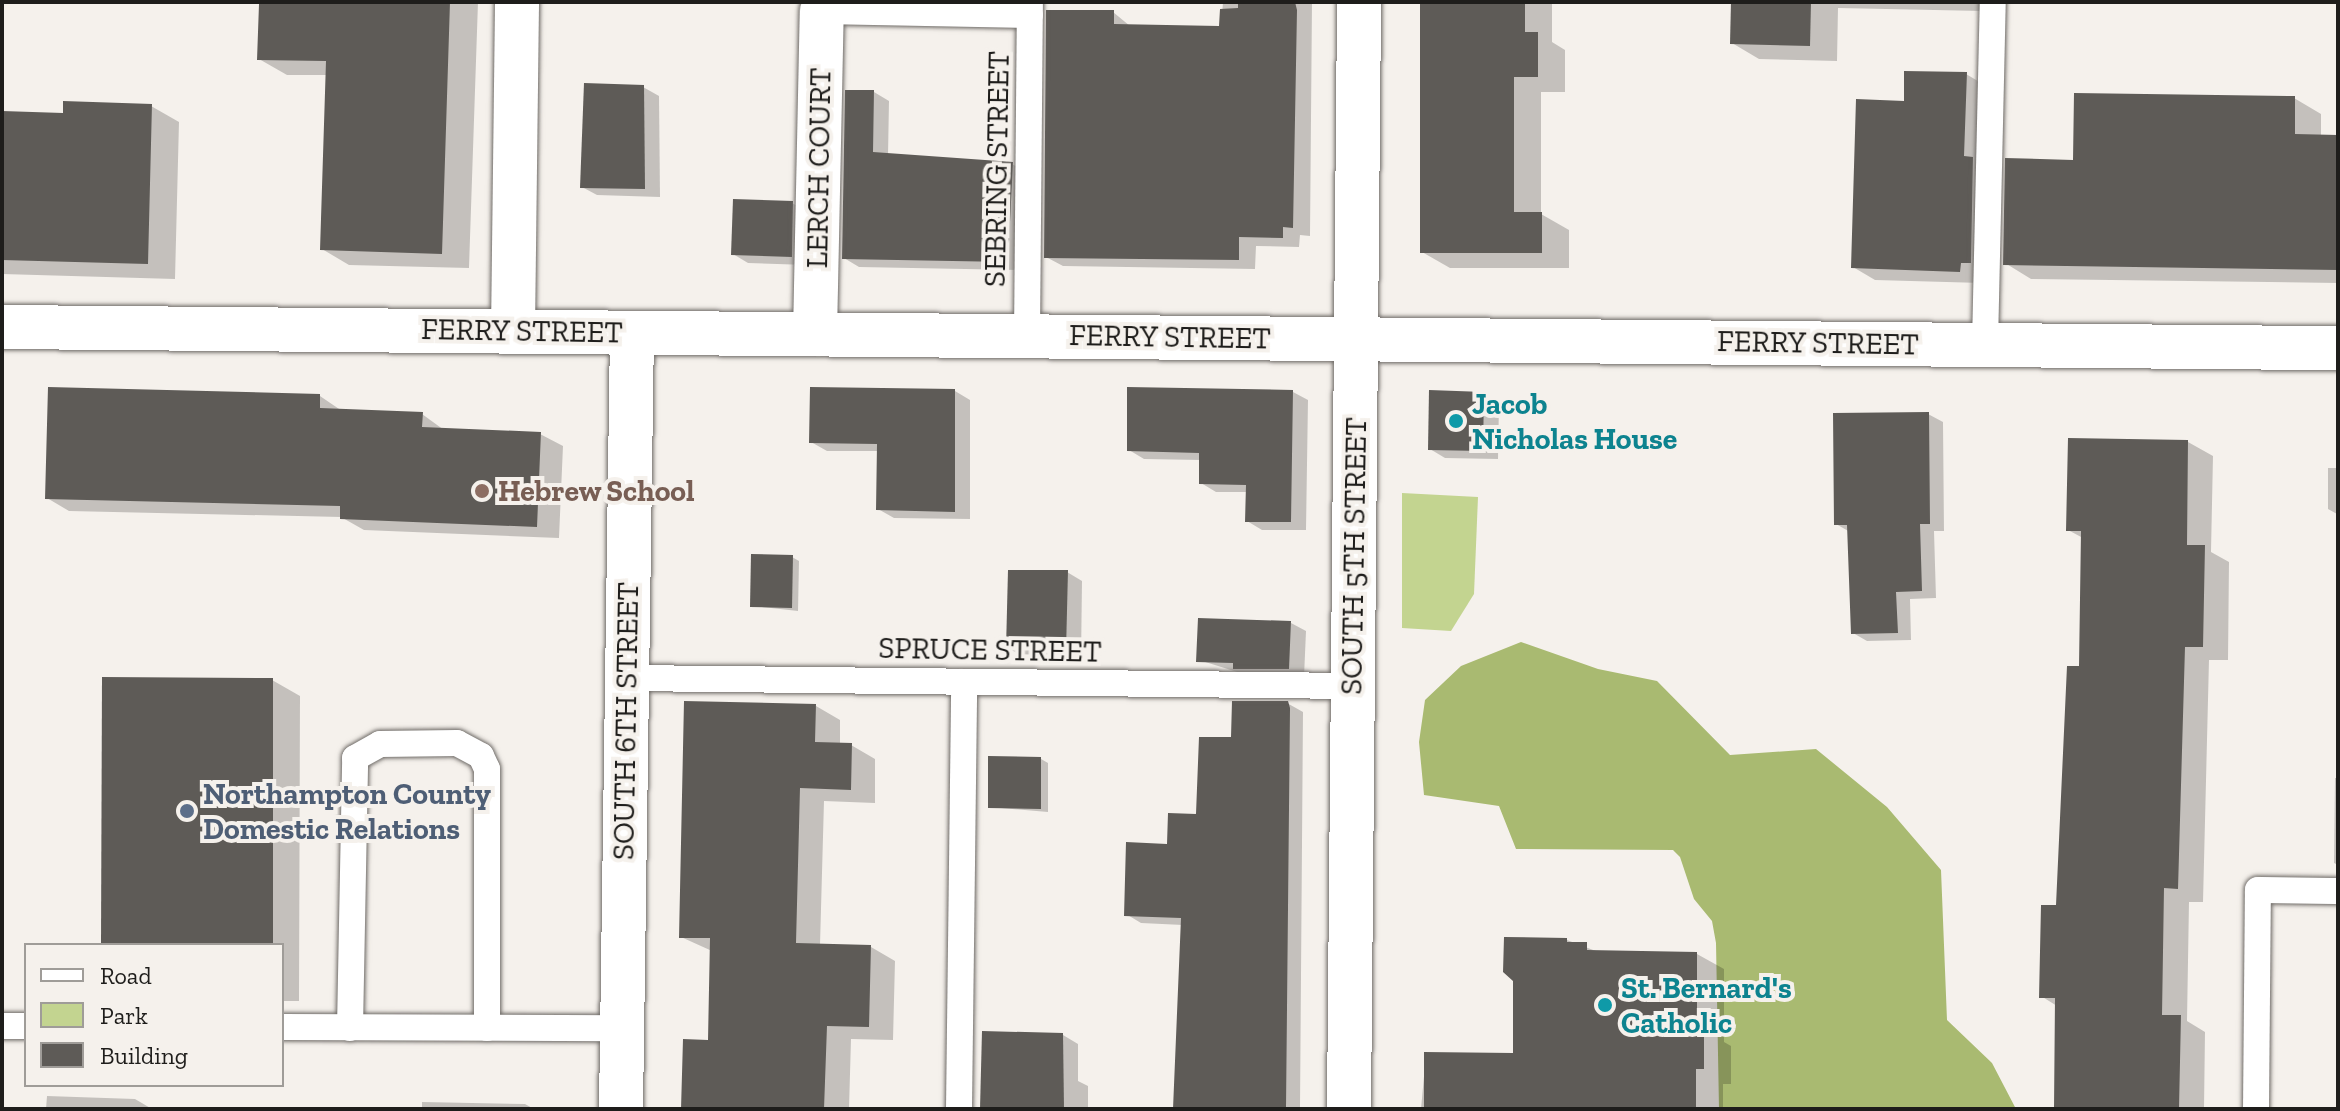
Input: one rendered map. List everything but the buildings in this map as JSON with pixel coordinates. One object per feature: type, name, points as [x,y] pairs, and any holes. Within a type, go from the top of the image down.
[{"type":"street","points":[[513,331],[517,2]]},
{"type":"street","name":"SOUTH 5TH STREET","points":[[1349,1109],[1359,2]]},
{"type":"street","name":"LERCH COURT","points":[[815,334],[822,7]]},
{"type":"street","name":"FERRY STREET","points":[[2,327],[2338,348]]},
{"type":"street","name":"SOUTH 6TH STREET","points":[[621,1109],[632,333]]},
{"type":"lane","points":[[1985,344],[1993,2]]},
{"type":"lane","points":[[822,7],[1030,9]]},
{"type":"lane","name":"SEBRING STREET","points":[[1027,336],[1030,9]]},
{"type":"lane","name":"SPRUCE STREET","points":[[627,678],[1353,686]]},
{"type":"lane","points":[[959,1109],[964,682]]},
{"type":"lane","points":[[350,1028],[355,758],[380,744],[457,743],[481,756],[487,769],[487,1028]]},
{"type":"lane","points":[[2256,1109],[2258,890],[2338,891]]},
{"type":"lane","points":[[2,1026],[24,1026]]},
{"type":"lane","points":[[284,1027],[622,1028]]},
{"type":"green space","points":[[1402,493],[1478,497],[1474,594],[1451,631],[1402,628]]},
{"type":"green space","points":[[1521,642],[1598,669],[1657,681],[1730,755],[1816,749],[1887,807],[1941,870],[1947,1020],[1992,1063],[2016,1109],[1719,1109],[1716,943],[1712,921],[1694,899],[1680,857],[1673,850],[1516,849],[1499,806],[1424,795],[1419,742],[1425,700],[1461,666]]},
{"type":"place","name":"Jacob Nicholas House","points":[[1456,421]]},
{"type":"place","name":"Hebrew School","points":[[482,491]]},
{"type":"place","name":"Northampton County Domestic Relations","points":[[187,811]]},
{"type":"place","name":"St. Bernard's Catholic","points":[[1605,1005]]}]
